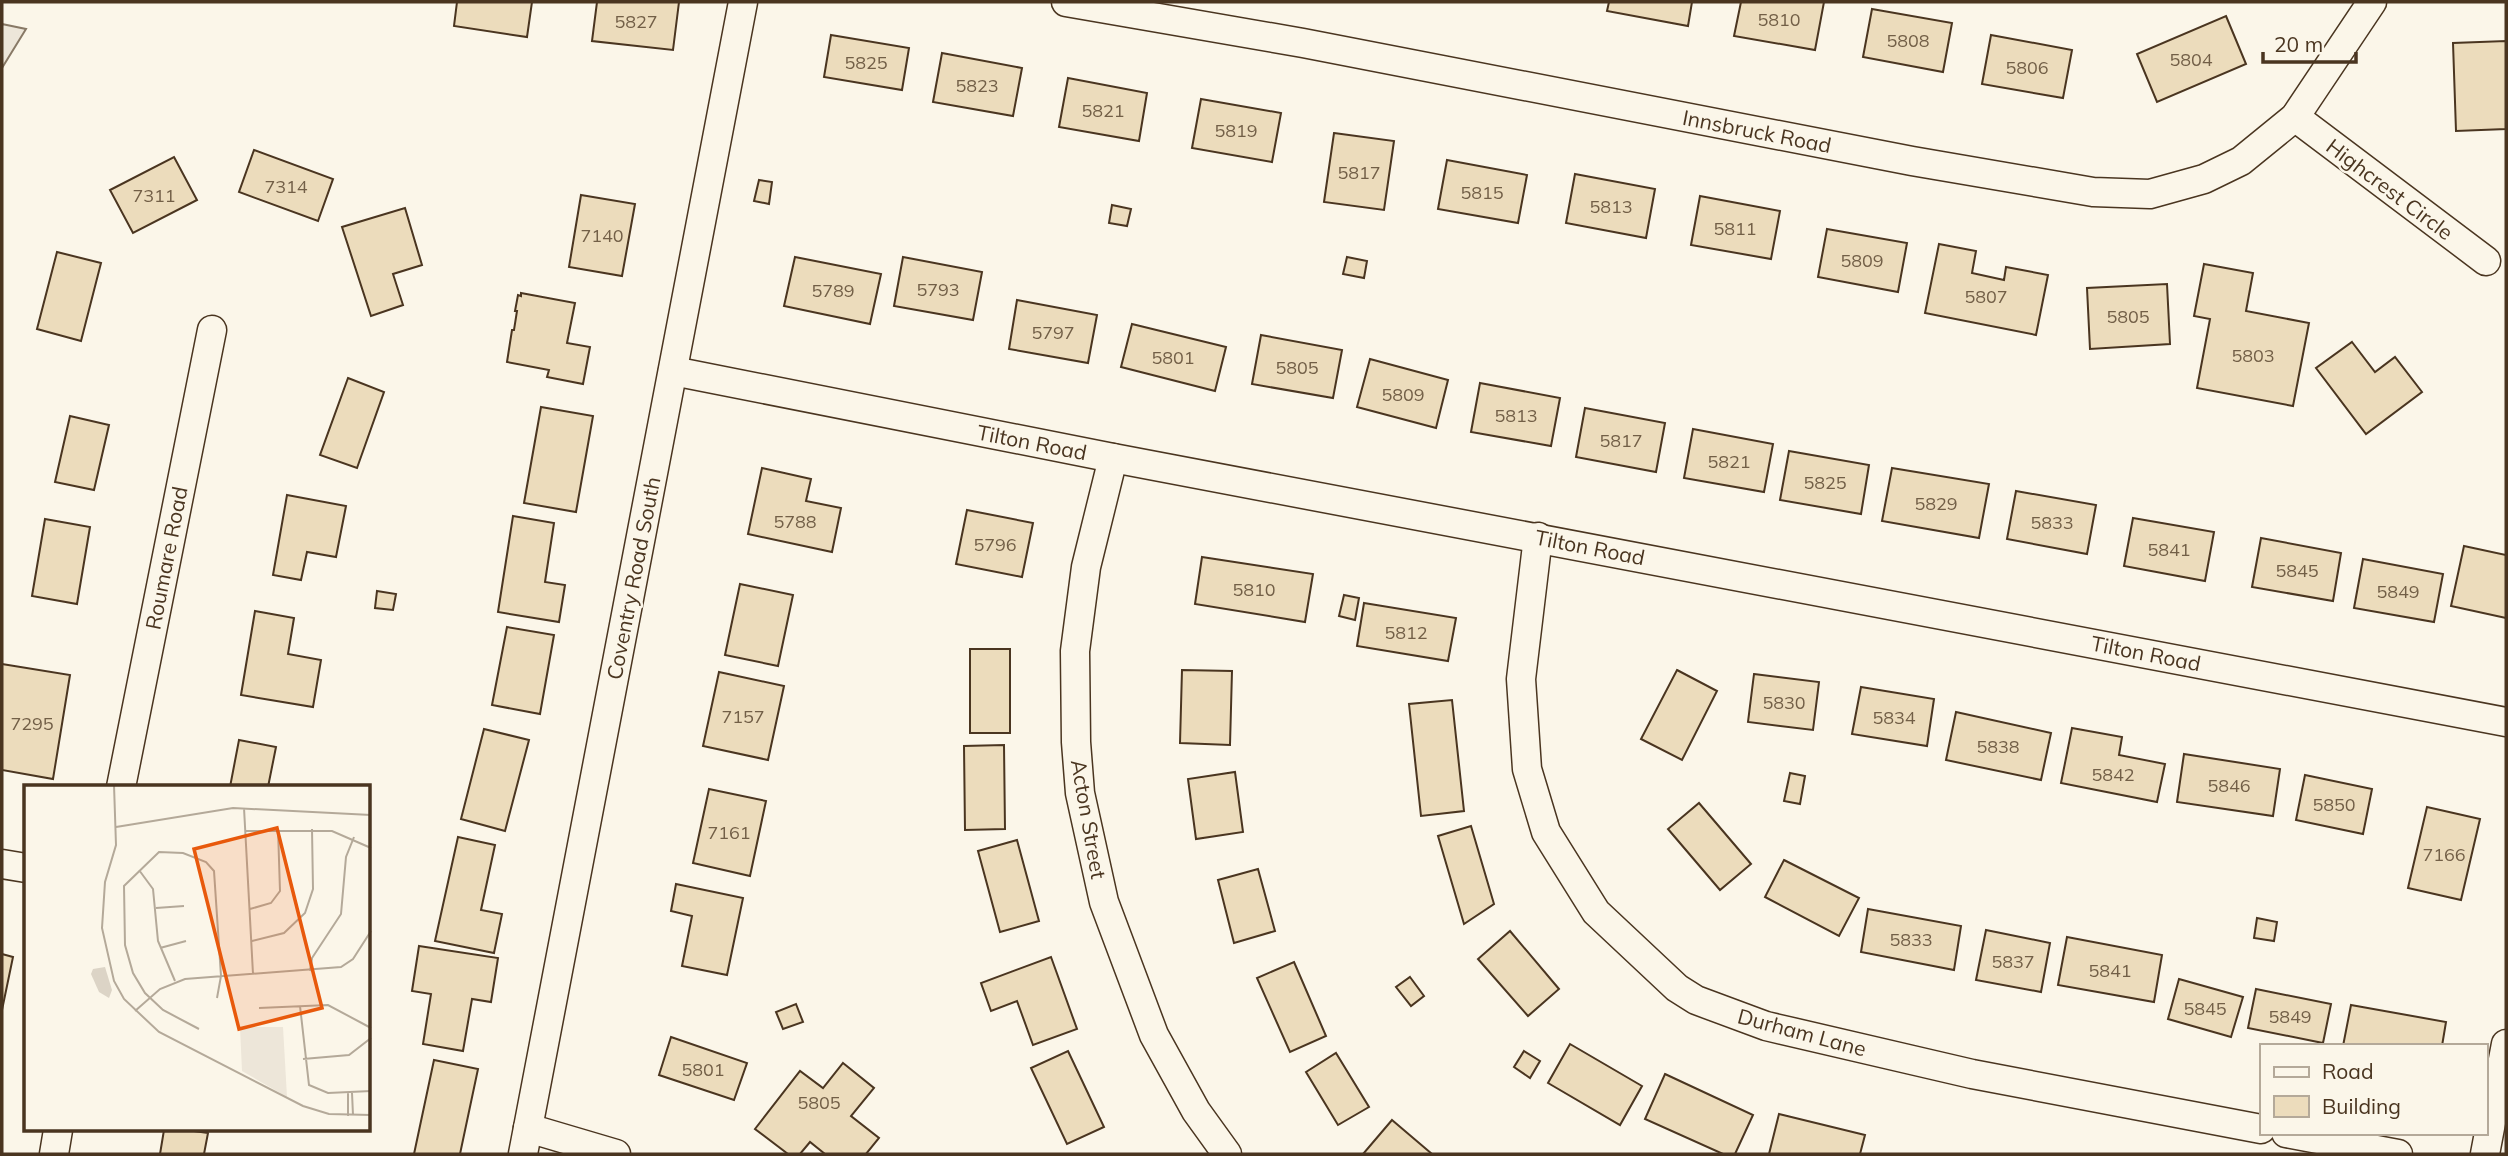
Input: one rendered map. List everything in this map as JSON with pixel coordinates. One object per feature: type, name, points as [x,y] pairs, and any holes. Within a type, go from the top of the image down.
[{"type":"street","name":"Coventry Road South","points":[[525,1141],[743,2]]},
{"type":"street","name":"Innsbruck Road","points":[[1066,2],[1303,43],[1912,161],[2093,192],[2150,194],[2204,179],[2241,161],[2295,117],[2372,2]]},
{"type":"street","name":"Highcrest Circle","points":[[2295,117],[2486,261]]},
{"type":"street","name":"Roumare Road","points":[[121,785],[212,330]]},
{"type":"street","name":"Tilton Road","points":[[673,371],[1113,458],[2506,722]]},
{"type":"street","name":"Acton Street","points":[[1113,458],[1086,567],[1074,651],[1080,793],[1104,902],[1154,1035],[1196,1111],[1227,1154]]},
{"type":"street","name":"Durham Lane","points":[[1538,537],[1521,678],[1527,769],[1546,832],[1596,912],[1677,988],[1696,1000],[1766,1026],[1972,1074],[2260,1129]]},
{"type":"street","points":[[2,864],[24,868]]},
{"type":"street","points":[[2486,1154],[2506,1044]]},
{"type":"street","points":[[54,1154],[58,1132]]},
{"type":"street","points":[[2297,1135],[2398,1154]]},
{"type":"street","points":[[525,1141],[616,1154]]},
{"type":"shaded area","points":[[2,24],[26,29],[2,68]]},
{"type":"building","points":[[457,2],[532,2],[527,37],[454,26]]},
{"type":"building","points":[[597,2],[679,2],[673,50],[592,41]]},
{"type":"building","points":[[1609,2],[1692,2],[1688,26],[1607,11]]},
{"type":"building","points":[[1741,2],[1824,2],[1815,50],[1734,36]]},
{"type":"building","points":[[1872,9],[1952,23],[1943,72],[1863,57]]},
{"type":"building","points":[[2226,16],[2246,64],[2157,102],[2137,54]]},
{"type":"building","points":[[831,35],[909,48],[902,90],[824,77]]},
{"type":"building","points":[[1991,35],[2072,50],[2063,98],[1982,84]]},
{"type":"building","points":[[2506,41],[2506,129],[2456,131],[2453,43]]},
{"type":"building","points":[[942,53],[1022,68],[1013,116],[933,102]]},
{"type":"building","points":[[1068,78],[1147,93],[1139,141],[1059,127]]},
{"type":"building","points":[[1201,99],[1281,113],[1272,162],[1192,148]]},
{"type":"building","points":[[1334,133],[1394,141],[1384,210],[1324,202]]},
{"type":"building","points":[[254,150],[333,179],[318,221],[239,192]]},
{"type":"building","points":[[174,157],[197,200],[133,233],[110,190]]},
{"type":"building","points":[[1447,160],[1527,175],[1518,223],[1438,209]]},
{"type":"building","points":[[1575,174],[1655,189],[1646,238],[1566,223]]},
{"type":"building","points":[[759,180],[772,182],[769,204],[754,201]]},
{"type":"building","points":[[581,195],[635,204],[622,276],[569,267]]},
{"type":"building","points":[[1700,196],[1780,211],[1771,259],[1691,245]]},
{"type":"building","points":[[1112,205],[1131,209],[1127,226],[1109,223]]},
{"type":"building","points":[[405,208],[422,265],[393,274],[403,305],[371,316],[342,227]]},
{"type":"building","points":[[1827,229],[1907,243],[1898,292],[1818,277]]},
{"type":"building","points":[[1939,244],[1976,251],[1972,273],[2004,280],[2006,267],[2048,275],[2036,335],[1925,313]]},
{"type":"building","points":[[57,252],[101,263],[81,341],[37,329]]},
{"type":"building","points":[[795,257],[881,274],[870,324],[784,306]]},
{"type":"building","points":[[903,257],[982,272],[973,320],[894,306]]},
{"type":"building","points":[[1347,257],[1367,261],[1364,278],[1343,274]]},
{"type":"building","points":[[2204,264],[2253,273],[2246,311],[2309,323],[2293,406],[2197,388],[2210,319],[2194,316]]},
{"type":"building","points":[[2167,284],[2170,344],[2090,349],[2087,288]]},
{"type":"building","points":[[521,293],[575,303],[567,343],[590,347],[583,384],[547,377],[549,370],[507,362],[518,295],[521,296]]},
{"type":"building","points":[[1017,300],[1097,315],[1088,363],[1009,349]]},
{"type":"building","points":[[1132,324],[1226,347],[1215,391],[1121,367]]},
{"type":"building","points":[[1261,335],[1342,350],[1333,398],[1252,384]]},
{"type":"building","points":[[2352,342],[2375,372],[2395,357],[2422,392],[2366,434],[2316,368]]},
{"type":"building","points":[[1370,359],[1448,380],[1436,428],[1357,407]]},
{"type":"building","points":[[348,378],[384,392],[357,468],[320,455]]},
{"type":"building","points":[[1480,383],[1560,398],[1551,446],[1471,432]]},
{"type":"building","points":[[541,407],[593,416],[576,512],[524,503]]},
{"type":"building","points":[[1585,408],[1665,423],[1656,472],[1576,457]]},
{"type":"building","points":[[70,416],[109,425],[94,490],[55,482]]},
{"type":"building","points":[[1693,429],[1773,444],[1764,492],[1684,478]]},
{"type":"building","points":[[1789,451],[1869,465],[1861,514],[1780,500]]},
{"type":"building","points":[[762,468],[811,479],[806,501],[841,508],[832,552],[748,534]]},
{"type":"building","points":[[1892,468],[1989,484],[1979,538],[1882,521]]},
{"type":"building","points":[[2016,491],[2096,505],[2087,554],[2007,539]]},
{"type":"building","points":[[287,495],[346,506],[336,557],[307,552],[301,580],[273,575]]},
{"type":"building","points":[[967,510],[1033,523],[1022,577],[956,564]]},
{"type":"building","points":[[513,516],[554,523],[545,582],[565,585],[559,622],[498,612]]},
{"type":"building","points":[[2133,518],[2214,532],[2205,581],[2124,566]]},
{"type":"building","points":[[45,519],[90,527],[77,604],[32,596]]},
{"type":"building","points":[[2261,538],[2341,553],[2333,601],[2252,587]]},
{"type":"building","points":[[2464,546],[2506,555],[2506,618],[2451,606]]},
{"type":"building","points":[[1202,557],[1313,574],[1305,622],[1195,604]]},
{"type":"building","points":[[2363,559],[2443,574],[2434,622],[2354,608]]},
{"type":"building","points":[[740,584],[793,595],[778,666],[725,655]]},
{"type":"building","points":[[377,591],[396,594],[393,610],[375,608]]},
{"type":"building","points":[[1344,595],[1359,598],[1355,620],[1339,616]]},
{"type":"building","points":[[1364,603],[1456,618],[1448,661],[1357,646]]},
{"type":"building","points":[[255,611],[294,618],[288,654],[321,660],[313,707],[241,695]]},
{"type":"building","points":[[507,627],[554,635],[540,714],[492,705]]},
{"type":"building","points":[[970,649],[1010,649],[1010,733],[970,733]]},
{"type":"building","points":[[2,664],[70,675],[53,779],[2,770]]},
{"type":"building","points":[[1182,670],[1232,671],[1230,745],[1180,743]]},
{"type":"building","points":[[1677,670],[1717,691],[1682,760],[1641,739]]},
{"type":"building","points":[[719,672],[784,686],[768,760],[703,746]]},
{"type":"building","points":[[1754,674],[1819,682],[1813,730],[1748,722]]},
{"type":"building","points":[[1861,687],[1934,699],[1927,746],[1852,734]]},
{"type":"building","points":[[1452,700],[1464,811],[1421,816],[1409,704]]},
{"type":"building","points":[[1956,712],[2051,733],[2041,780],[1946,760]]},
{"type":"building","points":[[2072,728],[2122,737],[2119,755],[2165,764],[2157,802],[2061,783]]},
{"type":"building","points":[[484,729],[529,740],[505,831],[461,819]]},
{"type":"building","points":[[239,740],[276,747],[268,785],[230,785]]},
{"type":"building","points":[[1004,745],[1005,829],[965,830],[964,746]]},
{"type":"building","points":[[2184,754],[2280,769],[2273,816],[2177,802]]},
{"type":"building","points":[[1235,772],[1243,832],[1196,839],[1188,779]]},
{"type":"building","points":[[1790,773],[1805,776],[1800,804],[1784,801]]},
{"type":"building","points":[[2305,775],[2372,789],[2363,834],[2296,820]]},
{"type":"building","points":[[709,789],[766,801],[750,876],[693,863]]},
{"type":"building","points":[[1699,803],[1751,864],[1720,890],[1668,829]]},
{"type":"building","points":[[2427,807],[2480,819],[2461,900],[2408,888]]},
{"type":"building","points":[[1471,826],[1494,904],[1464,924],[1438,836]]},
{"type":"building","points":[[458,837],[495,845],[481,910],[502,914],[494,953],[435,941]]},
{"type":"building","points":[[1017,840],[1039,921],[1000,932],[978,851]]},
{"type":"building","points":[[1784,860],[1859,898],[1839,936],[1765,897]]},
{"type":"building","points":[[1258,869],[1275,931],[1234,943],[1218,880]]},
{"type":"building","points":[[676,884],[743,898],[727,975],[682,966],[692,916],[671,911]]},
{"type":"building","points":[[1868,909],[1961,926],[1954,970],[1861,952]]},
{"type":"building","points":[[2257,918],[2277,922],[2274,941],[2254,938]]},
{"type":"building","points":[[1986,930],[2050,943],[2041,992],[1976,980]]},
{"type":"building","points":[[1510,931],[1559,989],[1528,1016],[1478,959]]},
{"type":"building","points":[[2067,937],[2162,955],[2154,1002],[2058,985]]},
{"type":"building","points":[[419,946],[498,958],[491,1002],[472,999],[463,1051],[423,1044],[431,994],[412,991]]},
{"type":"building","points":[[2,954],[13,957],[2,1010]]},
{"type":"building","points":[[1051,957],[1077,1029],[1033,1045],[1017,1001],[991,1011],[981,983]]},
{"type":"building","points":[[1294,962],[1326,1036],[1290,1052],[1257,978]]},
{"type":"building","points":[[1410,977],[1424,996],[1411,1006],[1396,987]]},
{"type":"building","points":[[2179,979],[2243,997],[2231,1037],[2168,1019]]},
{"type":"building","points":[[2256,989],[2331,1004],[2323,1043],[2248,1028]]},
{"type":"building","points":[[796,1004],[803,1022],[783,1029],[776,1012]]},
{"type":"building","points":[[2351,1005],[2446,1022],[2442,1044],[2343,1044]]},
{"type":"building","points":[[671,1037],[747,1063],[734,1100],[659,1075]]},
{"type":"building","points":[[1570,1044],[1642,1086],[1620,1125],[1548,1083]]},
{"type":"building","points":[[1068,1051],[1104,1127],[1067,1144],[1031,1068]]},
{"type":"building","points":[[1524,1051],[1540,1061],[1530,1078],[1514,1067]]},
{"type":"building","points":[[1336,1053],[1369,1107],[1338,1125],[1306,1072]]},
{"type":"building","points":[[434,1060],[478,1069],[460,1154],[414,1154]]},
{"type":"building","points":[[843,1063],[874,1088],[851,1116],[879,1138],[866,1154],[825,1154],[810,1142],[800,1154],[788,1154],[755,1129],[800,1071],[823,1088]]},
{"type":"building","points":[[1665,1074],[1753,1115],[1735,1154],[1723,1154],[1645,1119]]},
{"type":"building","points":[[1779,1114],[1865,1135],[1860,1154],[1769,1154]]},
{"type":"building","points":[[1392,1120],[1432,1154],[1363,1154]]},
{"type":"building","points":[[164,1132],[208,1133],[204,1154],[160,1154]]}]
